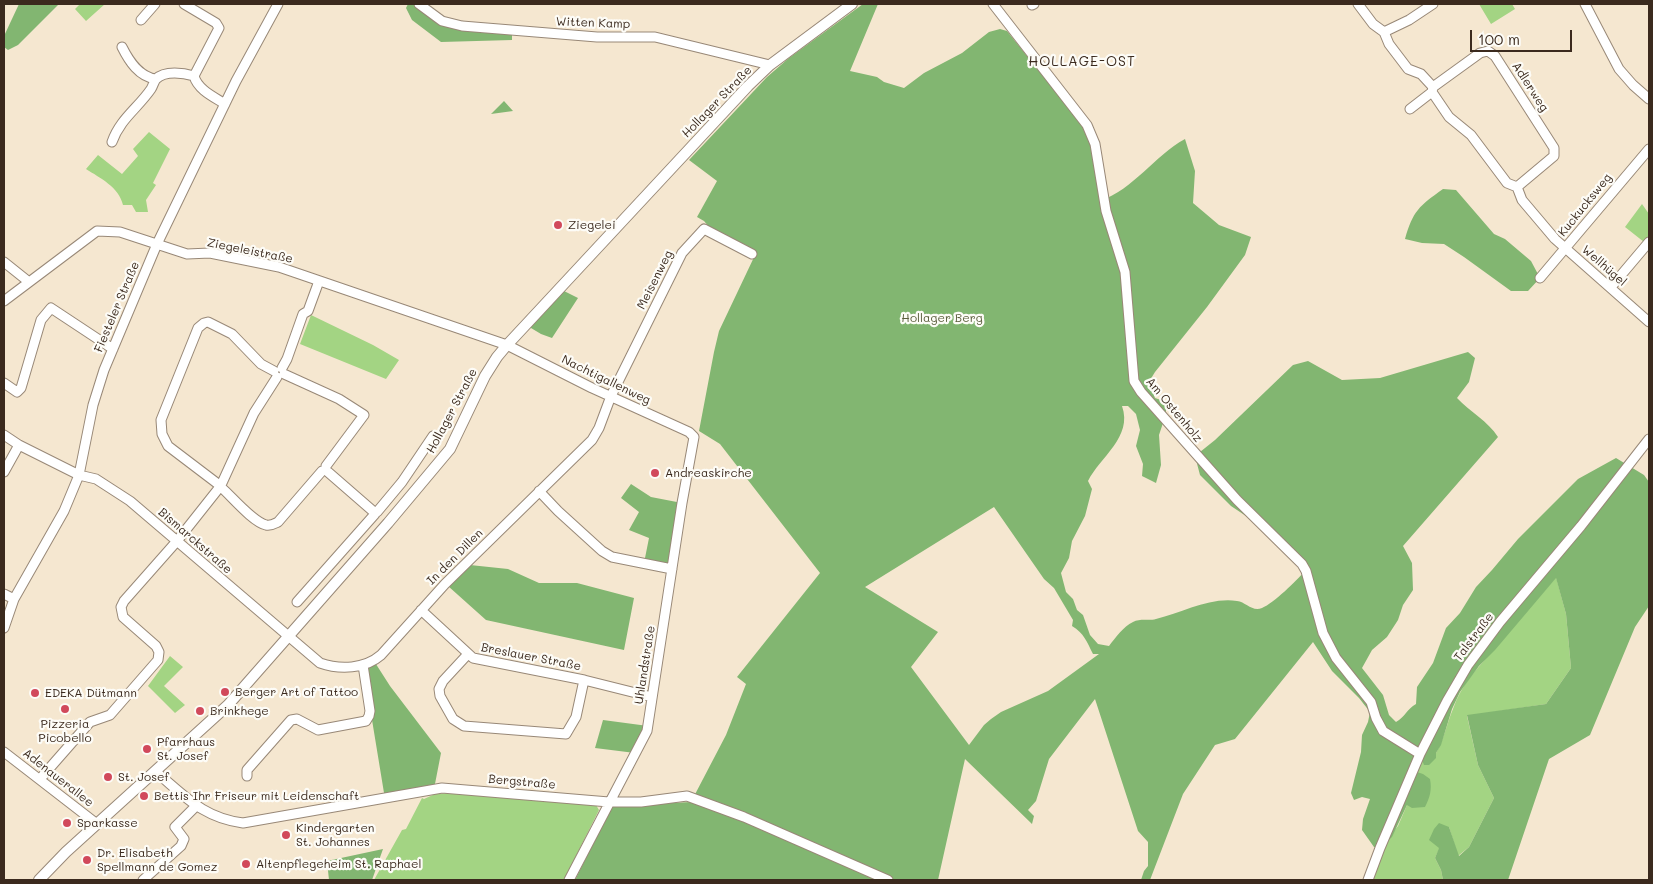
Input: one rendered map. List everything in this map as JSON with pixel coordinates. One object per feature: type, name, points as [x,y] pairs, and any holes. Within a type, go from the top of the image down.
[{"type":"main road","name":"Hollager Straße","points":[[39,880],[60,858],[228,705],[288,638],[450,449],[484,376],[497,357],[718,117],[770,65],[852,4]]},
{"type":"street","points":[[141,20],[155,4]]},
{"type":"street","points":[[184,4],[216,23],[219,28],[194,76],[195,81],[202,89],[225,104]]},
{"type":"street","name":"Fiesteler Straße","points":[[4,628],[14,599],[64,511],[79,475],[93,405],[104,370],[157,244],[236,81],[278,4]]},
{"type":"street","name":"Witten Kamp","points":[[419,4],[442,21],[462,26],[597,37],[655,37],[770,65]]},
{"type":"street","name":"Am Ostenholz","points":[[992,4],[1081,118],[1095,144],[1106,210],[1125,272],[1134,381],[1141,392],[1197,457],[1237,500],[1302,564],[1306,571],[1323,633],[1336,658],[1371,702],[1383,731],[1420,754]]},
{"type":"street","points":[[1358,4],[1373,24],[1384,32],[1389,44],[1408,69],[1421,74],[1450,118],[1471,135],[1507,183],[1517,187]]},
{"type":"street","points":[[1384,32],[1409,20],[1433,4]]},
{"type":"street","points":[[1585,4],[1618,69],[1649,99]]},
{"type":"street","points":[[122,46],[132,64],[148,78],[156,79]]},
{"type":"street","name":"Adlerweg","points":[[1433,90],[1480,53],[1488,51],[1495,56],[1554,148],[1554,156],[1517,187]]},
{"type":"street","points":[[112,142],[116,128],[151,89],[156,79],[163,75],[182,72],[194,76]]},
{"type":"street","points":[[1410,109],[1433,90]]},
{"type":"street","name":"Kuckucksweg","points":[[1540,278],[1649,149]]},
{"type":"street","name":"Wellhügel","points":[[1517,187],[1522,200],[1555,239],[1649,322]]},
{"type":"street","name":"Meisenweg","points":[[610,396],[682,253],[699,233],[704,229],[752,254]]},
{"type":"street","name":"Ziegeleistraße","points":[[4,301],[97,231],[120,232],[188,254],[210,253],[279,267],[507,345]]},
{"type":"street","points":[[1611,287],[1649,242]]},
{"type":"street","points":[[4,262],[29,282]]},
{"type":"street","points":[[40,779],[90,722],[110,715],[158,660],[159,652],[156,646],[124,617],[121,607],[124,601],[177,541],[220,486],[254,413],[288,358],[303,314],[308,311],[319,280]]},
{"type":"street","points":[[4,383],[17,392],[21,388],[41,320],[51,308],[113,349]]},
{"type":"street","points":[[208,322],[232,334],[261,364],[279,372],[339,398],[364,415],[325,469],[278,522],[273,525],[266,525],[252,516],[220,486],[168,446],[162,434],[161,420],[198,328],[204,323],[208,322]]},
{"type":"street","name":"Nachtigallenweg","points":[[507,345],[610,396],[689,432],[694,437]]},
{"type":"street","name":"In den Dillen","points":[[288,638],[320,663],[340,668],[363,665],[374,661],[450,579],[592,440],[599,428],[610,396]]},
{"type":"street","name":"Bismarckstraße","points":[[4,435],[19,445],[79,475],[96,479],[115,490],[177,541],[288,638]]},
{"type":"street","points":[[297,602],[402,482],[433,436]]},
{"type":"street","name":"Uhlandstraße","points":[[569,880],[647,731],[694,437]]},
{"type":"street","name":"Talstraße","points":[[1368,880],[1420,754],[1446,701],[1468,665],[1500,622],[1581,526],[1649,439]]},
{"type":"street","points":[[4,472],[19,445]]},
{"type":"street","points":[[325,469],[388,523]]},
{"type":"street","points":[[539,491],[602,551],[612,557],[672,569]]},
{"type":"street","points":[[4,594],[14,599]]},
{"type":"street","name":"Breslauer Straße","points":[[421,610],[473,658],[584,680],[652,696]]},
{"type":"street","points":[[468,654],[443,681],[439,689],[440,696],[454,719],[464,726],[566,734],[576,718],[584,680]]},
{"type":"street","points":[[247,776],[247,770],[291,720],[297,719],[318,730],[366,722],[370,711],[363,665]]},
{"type":"street","name":"Adenauerallee","points":[[4,752],[97,824]]},
{"type":"street","name":"Bergstraße","points":[[156,772],[196,806],[222,820],[243,823],[442,788],[609,802],[641,802],[687,796],[744,818],[888,880]]},
{"type":"street","points":[[143,880],[182,846],[184,839],[175,827],[196,806]]},
{"type":"green space","points":[[19,4],[59,4],[18,45],[8,50],[4,47],[4,36]]},
{"type":"green space","points":[[80,4],[105,4],[86,21],[75,9]]},
{"type":"green space","points":[[408,4],[419,4],[442,21],[512,31],[512,40],[441,42],[412,20],[406,8]]},
{"type":"green space","name":"Hollager Berg","points":[[863,4],[878,4],[850,71],[877,77],[884,82],[904,88],[924,73],[962,53],[989,32],[1000,29],[1007,31],[1084,127],[1090,144],[1100,201],[1112,196],[1134,181],[1163,154],[1185,139],[1195,171],[1193,203],[1219,225],[1251,237],[1245,255],[1147,385],[1152,390],[1155,398],[1164,401],[1166,407],[1166,414],[1159,435],[1161,465],[1156,483],[1142,476],[1143,464],[1136,446],[1140,430],[1136,414],[1128,406],[1122,406],[1124,417],[1119,437],[1088,481],[1092,489],[1085,516],[1072,541],[1069,558],[1061,573],[1066,592],[1073,599],[1077,610],[1083,615],[1090,635],[1098,644],[1109,646],[1123,629],[1136,621],[1156,619],[1206,603],[1227,600],[1237,601],[1255,609],[1262,608],[1279,597],[1305,571],[1256,519],[1246,516],[1231,506],[1200,475],[1195,456],[1215,440],[1293,365],[1308,361],[1342,380],[1380,378],[1468,352],[1475,358],[1469,382],[1457,398],[1489,426],[1498,437],[1403,546],[1412,563],[1413,590],[1387,637],[1372,650],[1362,668],[1383,695],[1389,715],[1396,722],[1416,704],[1417,687],[1433,663],[1446,628],[1460,613],[1476,587],[1518,539],[1578,479],[1616,458],[1644,475],[1649,482],[1649,606],[1635,627],[1590,735],[1549,759],[1508,880],[1443,880],[1441,870],[1435,858],[1439,848],[1429,840],[1439,823],[1449,827],[1459,856],[1469,847],[1494,798],[1478,765],[1467,715],[1546,704],[1571,668],[1566,614],[1556,578],[1495,650],[1479,666],[1460,692],[1452,709],[1441,745],[1436,753],[1436,758],[1429,765],[1424,765],[1420,755],[1414,771],[1430,779],[1430,793],[1425,807],[1412,808],[1407,805],[1392,837],[1380,848],[1374,847],[1362,830],[1363,819],[1370,799],[1362,797],[1354,800],[1351,793],[1361,752],[1362,735],[1370,712],[1332,671],[1313,642],[1235,739],[1215,745],[1183,794],[1150,880],[1141,880],[1148,866],[1148,842],[1138,831],[1095,699],[1049,759],[1036,801],[1028,810],[1034,816],[1032,824],[965,759],[938,880],[575,880],[612,806],[691,802],[726,735],[746,684],[737,677],[820,573],[720,444],[699,431],[719,331],[756,253],[710,228],[697,217],[717,181],[689,160],[767,77],[789,58]],"holes":[[[994,507],[1044,579],[1054,588],[1073,620],[1072,626],[1082,635],[1093,654],[1099,654],[1048,691],[1001,712],[984,725],[969,745],[911,667],[938,632],[865,587]]]},
{"type":"green space","points":[[1479,4],[1512,4],[1515,9],[1491,24]]},
{"type":"green space","points":[[504,101],[513,111],[491,114]]},
{"type":"green space","points":[[149,132],[170,149],[153,183],[156,185],[146,200],[148,212],[136,212],[132,205],[123,205],[118,193],[113,188],[86,169],[98,155],[122,174],[138,156],[133,149]]},
{"type":"green space","points":[[1443,189],[1456,190],[1494,234],[1505,239],[1531,261],[1540,278],[1528,291],[1511,291],[1444,244],[1422,243],[1405,239],[1414,215],[1428,200]]},
{"type":"green space","points":[[1642,204],[1649,214],[1649,236],[1644,242],[1625,227]]},
{"type":"green space","points":[[560,289],[578,298],[552,338],[526,325]]},
{"type":"green space","points":[[311,315],[373,345],[399,360],[386,379],[300,344]]},
{"type":"green space","points":[[631,484],[651,497],[682,503],[672,569],[644,563],[649,538],[629,530],[639,512],[621,498]]},
{"type":"green space","points":[[470,565],[508,569],[539,583],[577,583],[634,598],[624,650],[486,620],[448,586]]},
{"type":"green space","points":[[1556,577],[1566,614],[1571,668],[1546,704],[1467,716],[1478,765],[1494,798],[1469,847],[1458,856],[1449,827],[1435,858],[1441,870],[1443,880],[1368,880],[1380,848],[1398,826],[1407,805],[1414,771],[1420,754],[1436,753],[1456,700],[1467,681]]},
{"type":"green space","points":[[170,656],[183,667],[164,686],[185,705],[175,713],[148,686]]},
{"type":"green space","points":[[374,661],[390,686],[441,753],[434,789],[385,799],[363,665]]},
{"type":"green space","points":[[603,720],[648,726],[635,753],[595,748]]},
{"type":"green space","points":[[450,793],[596,805],[599,810],[564,880],[374,880],[402,830],[406,829],[422,798],[424,799],[435,794]]},
{"type":"green space","points":[[383,849],[372,880],[329,880],[327,861]]},
{"type":"place","name":"Ziegelei","points":[[558,225]]},
{"type":"place","name":"Andreaskirche","points":[[655,473]]},
{"type":"place","name":"Berger Art of Tattoo","points":[[225,692]]},
{"type":"place","name":"EDEKA Dütmann","points":[[35,693]]},
{"type":"place","name":"Pizzeria Picobello","points":[[65,709]]},
{"type":"place","name":"Brinkhege","points":[[200,711]]},
{"type":"place","name":"Pfarrhaus St. Josef","points":[[147,749]]},
{"type":"place","name":"St. Josef","points":[[108,777]]},
{"type":"place","name":"Bettis Ihr Friseur mit Leidenschaft","points":[[144,796]]},
{"type":"place","name":"Sparkasse","points":[[67,823]]},
{"type":"place","name":"Kindergarten St. Johannes","points":[[286,835]]},
{"type":"place","name":"Dr. Elisabeth Spellmann de Gomez","points":[[87,860]]},
{"type":"place","name":"Altenpflegeheim St. Raphael","points":[[246,864]]},
{"type":"district","name":"HOLLAGE-OST","points":[[1082,62]]}]
